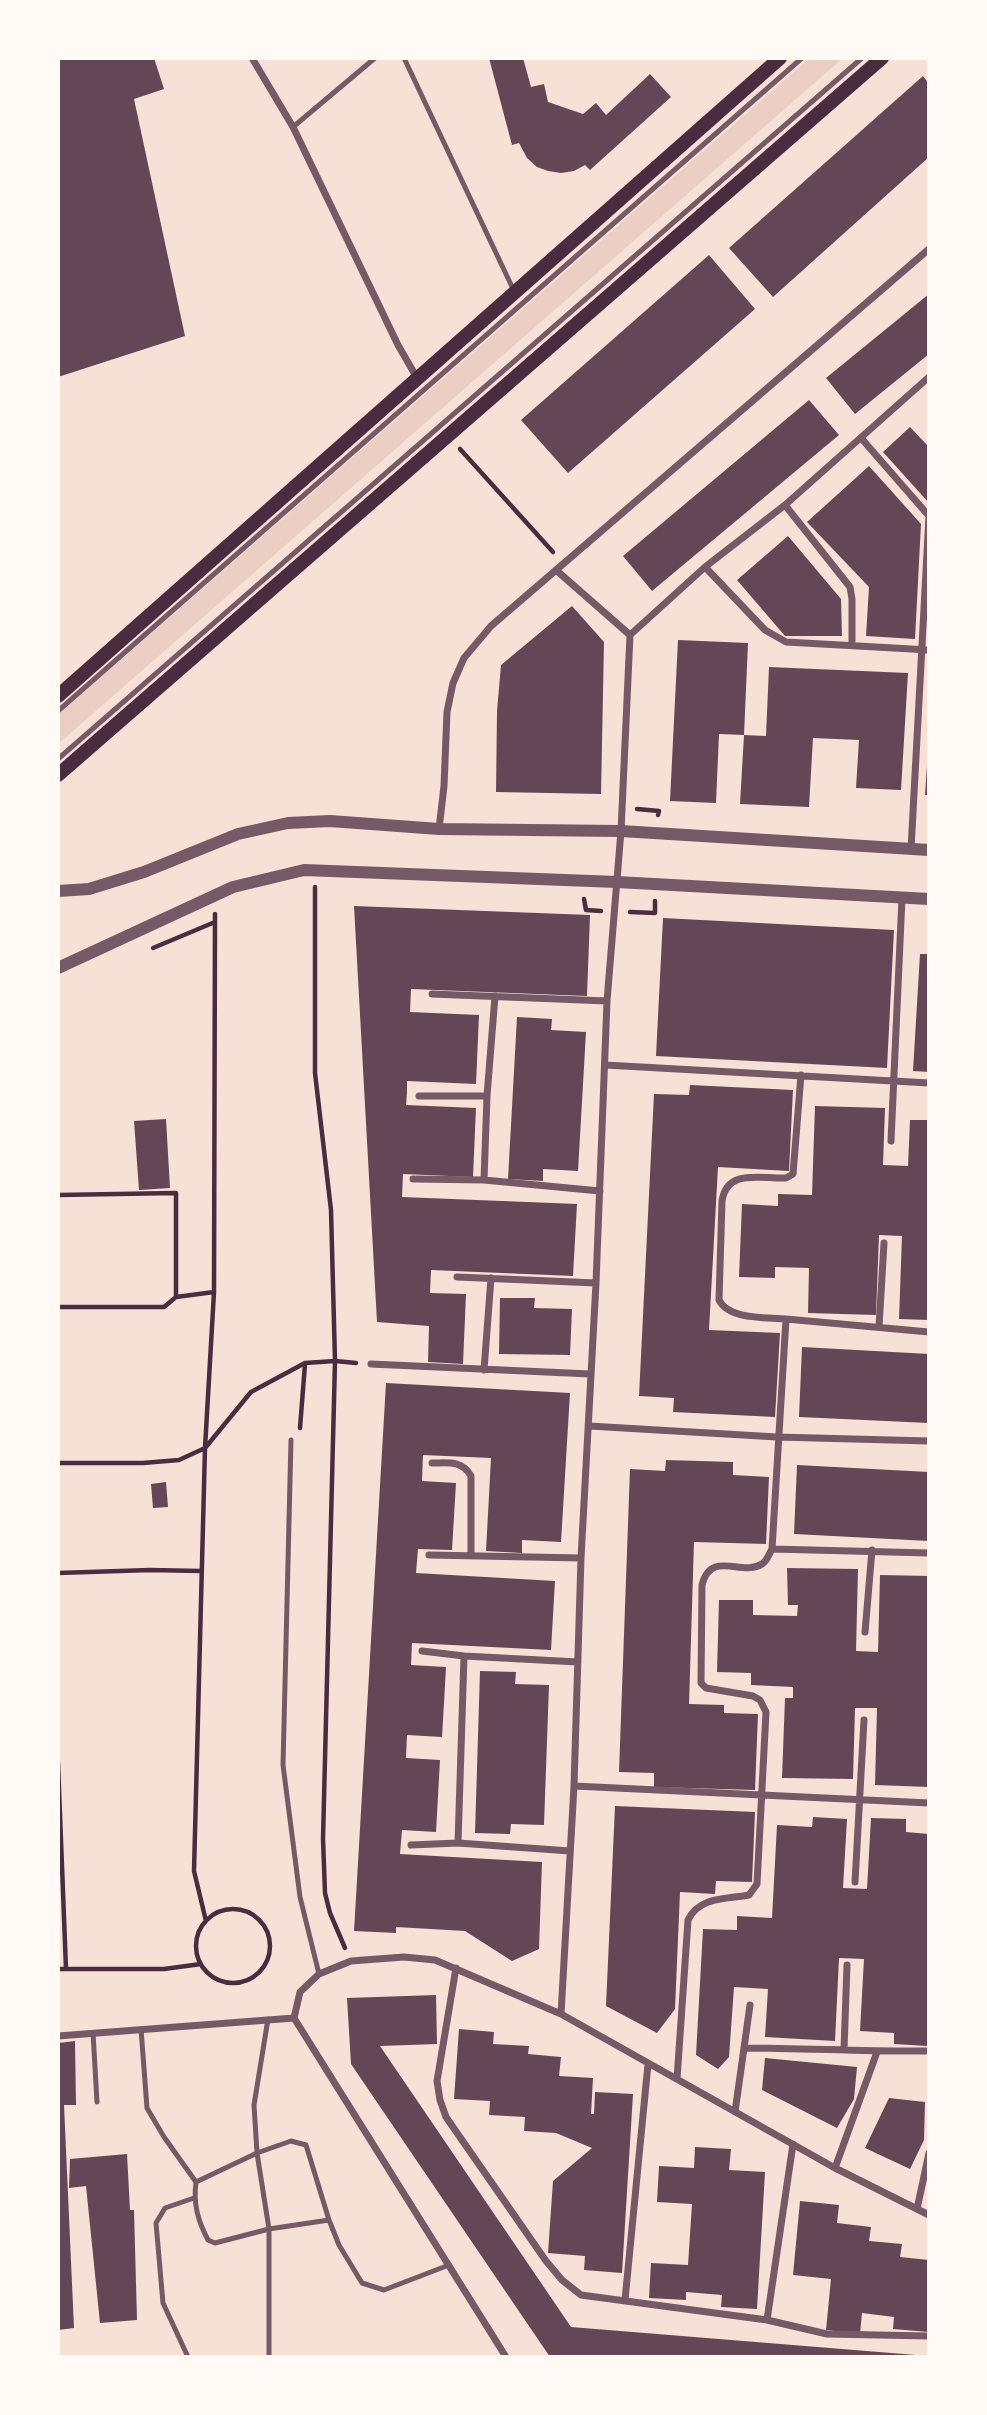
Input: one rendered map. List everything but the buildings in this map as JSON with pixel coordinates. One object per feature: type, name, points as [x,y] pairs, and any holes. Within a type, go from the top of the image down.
[{"type":"main road","points":[[58,696],[780,58]]},
{"type":"main road","points":[[58,775],[882,58]]},
{"type":"street","points":[[252,58],[293,127],[398,345],[417,377]]},
{"type":"street","points":[[439,829],[447,712],[453,683],[464,658],[491,626],[929,249]]},
{"type":"street","points":[[561,2014],[574,1786],[581,1558],[596,1283],[607,1001],[621,831],[630,635],[705,567],[785,505],[929,377]]},
{"type":"street","points":[[861,438],[929,517],[925,649],[912,849]]},
{"type":"street","points":[[785,505],[850,587],[852,645]]},
{"type":"street","points":[[705,567],[754,619],[775,637],[786,642],[925,649]]},
{"type":"street","points":[[556,570],[630,635]]},
{"type":"street","points":[[58,891],[89,889],[144,872],[238,834],[288,823],[330,821],[439,829],[621,831],[929,850]]},
{"type":"street","points":[[58,968],[233,887],[304,870],[617,882],[929,900]]},
{"type":"street","points":[[891,1141],[902,898]]},
{"type":"street","points":[[432,994],[607,1001]]},
{"type":"street","points":[[484,1180],[495,996]]},
{"type":"street","points":[[605,1065],[929,1083]]},
{"type":"street","points":[[801,1075],[793,1174],[786,1178],[741,1178],[732,1180],[726,1186],[722,1201],[721,1305],[734,1313],[786,1320],[929,1332]]},
{"type":"street","points":[[419,1096],[487,1097]]},
{"type":"street","points":[[413,1179],[484,1180],[600,1191]]},
{"type":"street","points":[[879,1327],[884,1242]]},
{"type":"street","points":[[457,1277],[596,1283]]},
{"type":"street","points":[[484,1370],[491,1278]]},
{"type":"street","points":[[677,2079],[688,1920],[696,1909],[705,1903],[749,1895],[757,1884],[766,1712],[760,1700],[744,1692],[706,1688],[699,1680],[702,1585],[704,1574],[713,1568],[757,1566],[764,1562],[772,1549],[786,1320]]},
{"type":"street","points":[[371,1364],[590,1374]]},
{"type":"street","points":[[589,1426],[777,1437],[929,1441]]},
{"type":"street","points":[[432,1463],[458,1464],[471,1476],[471,1556]]},
{"type":"street","points":[[772,1549],[929,1553]]},
{"type":"street","points":[[865,1632],[872,1550]]},
{"type":"street","points":[[429,1555],[581,1558]]},
{"type":"street","points":[[422,1651],[578,1662]]},
{"type":"street","points":[[458,1843],[464,1656]]},
{"type":"street","points":[[855,1882],[864,1720]]},
{"type":"street","points":[[574,1786],[929,1803]]},
{"type":"street","points":[[411,1845],[458,1843],[570,1851]]},
{"type":"street","points":[[506,2357],[294,2018],[300,1992],[319,1974],[351,1961],[404,1957],[435,1960],[456,1968],[561,2014],[835,2168],[929,2216]]},
{"type":"street","points":[[844,2049],[847,1965]]},
{"type":"street","points":[[456,1968],[437,2081],[446,2117],[547,2261],[562,2280],[581,2295],[767,2320],[827,2334],[929,2336]]},
{"type":"street","points":[[736,2112],[750,2005]]},
{"type":"street","points":[[58,2036],[294,2018]]},
{"type":"street","points":[[744,2048],[929,2052]]},
{"type":"street","points":[[835,2168],[877,2052]]},
{"type":"street","points":[[625,2300],[648,2064]]},
{"type":"street","points":[[767,2320],[793,2144]]},
{"type":"street","points":[[917,2209],[929,2153]]},
{"type":"lane","points":[[293,127],[375,58]]},
{"type":"lane","points":[[404,58],[514,291]]},
{"type":"lane","points":[[58,711],[802,58]]},
{"type":"lane","points":[[58,759],[862,58]]},
{"type":"lane","points":[[291,1440],[283,1765],[300,1897],[319,1974]]},
{"type":"lane","points":[[268,2020],[254,2105],[257,2152],[269,2229],[269,2357]]},
{"type":"lane","points":[[141,2029],[147,2108],[196,2182],[194,2198],[199,2222],[208,2240],[222,2242],[269,2229],[329,2220]]},
{"type":"lane","points":[[93,2033],[97,2102]]},
{"type":"lane","points":[[196,2182],[257,2152],[291,2141],[306,2145],[338,2245],[362,2283],[384,2290],[449,2265]]},
{"type":"lane","points":[[188,2357],[163,2303],[156,2223],[165,2208],[194,2198]]},
{"type":"path","points":[[448,435],[563,563]]},
{"type":"path","points":[[315,870],[315,1073],[331,1210],[335,1361],[323,1839],[325,1893],[330,1913],[351,1961]]},
{"type":"path","points":[[206,1921],[194,1871],[205,1448],[214,1292],[215,896]]},
{"type":"path","points":[[58,1195],[176,1194],[176,1297]]},
{"type":"path","points":[[58,1307],[163,1307],[176,1297],[214,1292]]},
{"type":"path","points":[[58,1462],[143,1463],[179,1460],[205,1448],[251,1392],[305,1363],[335,1361],[371,1364]]},
{"type":"path","points":[[291,1440],[300,1429],[305,1363]]},
{"type":"path","points":[[58,1573],[201,1571]]},
{"type":"path","points":[[58,1763],[66,1969]]},
{"type":"path","points":[[237,1909],[249,1912],[258,1919],[265,1928],[270,1951],[260,1971],[251,1979],[229,1983],[217,1980],[208,1973],[197,1953],[200,1930],[206,1921],[226,1910],[237,1909]]},
{"type":"path","points":[[58,1969],[164,1969],[201,1964]]},
{"type":"shaded area","points":[[810,58],[843,58],[58,744],[58,715]]}]
